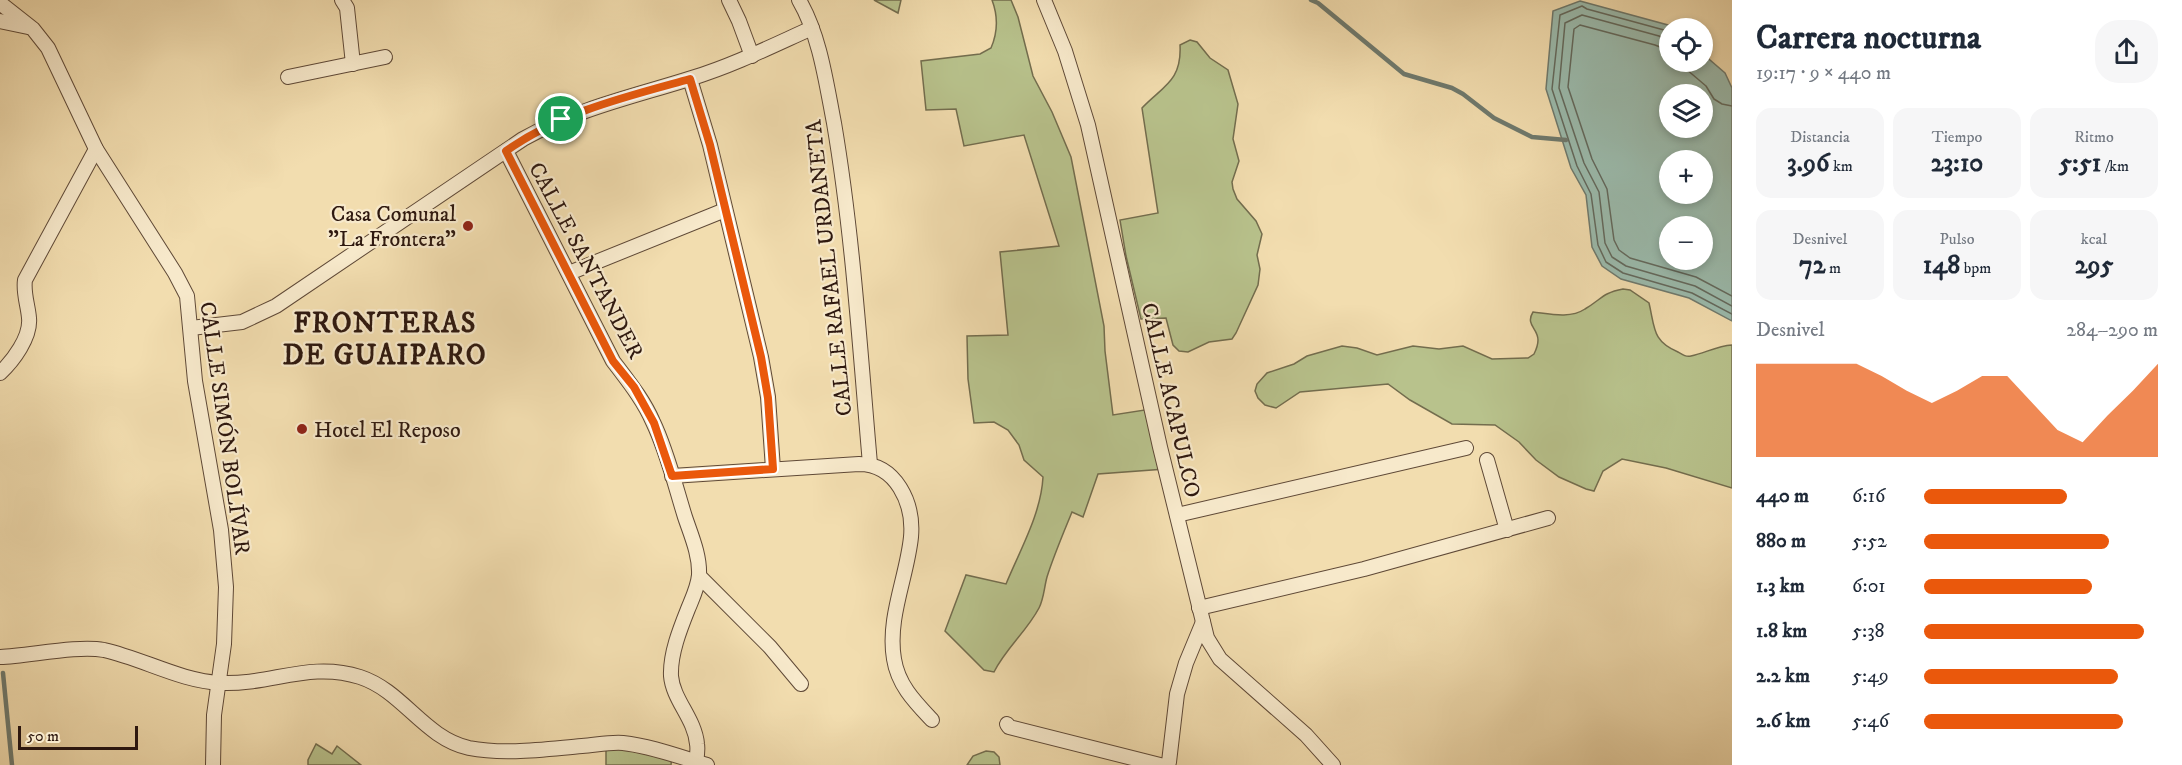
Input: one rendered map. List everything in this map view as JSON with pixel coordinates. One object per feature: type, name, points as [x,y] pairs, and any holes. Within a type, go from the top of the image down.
[{"type":"street","points":[[342,0],[348,8],[353,64]]},
{"type":"street","points":[[729,0],[752,56]]},
{"type":"street","name":"CALLE RAFAEL URDANETA","points":[[799,0],[808,15],[824,74],[842,171],[853,267],[870,464]]},
{"type":"street","name":"CALLE ACAPULCO","points":[[1044,0],[1065,51],[1088,125],[1177,515],[1211,648],[1306,735],[1333,765]]},
{"type":"street","name":"CALLE SIMÓN BOLÍVAR","points":[[0,3],[33,29],[48,48],[96,149],[183,288],[189,306],[195,381],[217,501],[224,559],[225,625],[214,715],[213,765]]},
{"type":"street","points":[[0,21],[33,29]]},
{"type":"street","points":[[191,328],[242,322],[276,306],[540,129],[589,108],[690,79],[752,56],[812,28]]},
{"type":"street","points":[[288,77],[385,57]]},
{"type":"street","points":[[690,79],[710,145],[761,357],[768,398],[773,469]]},
{"type":"street","points":[[0,373],[18,352],[30,321],[24,287],[25,280],[96,149]]},
{"type":"street","name":"CALLE SANTANDER","points":[[506,151],[613,361],[634,387],[654,423],[696,551],[699,576],[682,623],[671,667],[671,678],[695,732],[701,763]]},
{"type":"street","points":[[569,273],[725,210]]},
{"type":"street","points":[[1177,515],[1466,448]]},
{"type":"street","points":[[1487,460],[1506,530]]},
{"type":"street","points":[[672,476],[870,464],[887,471],[894,478],[906,506],[911,534],[893,630],[893,658],[902,684],[932,720]]},
{"type":"street","points":[[1199,608],[1364,569],[1548,518]]},
{"type":"street","points":[[699,576],[762,639],[801,684]]},
{"type":"street","points":[[1165,765],[1169,762],[1177,694],[1186,663],[1203,622]]},
{"type":"street","points":[[0,657],[81,649],[101,650],[120,654],[192,679],[218,683],[241,683],[312,671],[332,670],[364,678],[381,687],[439,736],[470,748],[539,749],[623,743],[701,763]]},
{"type":"street","points":[[1006,724],[1010,727],[1160,765]]},
{"type":"green space","points":[[874,0],[901,0],[898,13]]},
{"type":"green space","points":[[992,0],[1011,0],[1018,17],[1033,76],[1052,112],[1071,157],[1104,326],[1113,415],[1151,409],[1165,469],[1098,474],[1083,517],[1072,512],[1047,577],[1039,608],[994,672],[984,670],[945,631],[966,575],[1006,584],[1034,518],[1043,477],[1024,460],[1019,445],[1008,430],[994,422],[974,423],[968,379],[967,336],[1008,335],[1000,252],[1059,246],[1024,135],[964,146],[956,109],[926,110],[921,61],[980,54],[991,48],[996,24]]},
{"type":"green space","points":[[1190,40],[1197,42],[1210,58],[1228,70],[1238,104],[1233,139],[1239,161],[1232,182],[1233,189],[1237,199],[1256,221],[1262,234],[1257,255],[1260,269],[1258,285],[1236,333],[1232,339],[1209,342],[1188,352],[1179,351],[1173,345],[1166,318],[1141,319],[1120,220],[1158,213],[1142,108],[1170,82],[1178,67],[1180,45]]},
{"type":"green space","points":[[1623,289],[1630,290],[1649,303],[1659,338],[1670,348],[1683,355],[1691,356],[1732,345],[1732,488],[1666,468],[1622,459],[1603,471],[1594,491],[1586,489],[1559,477],[1536,460],[1519,442],[1495,425],[1452,424],[1410,400],[1388,384],[1300,392],[1276,408],[1265,405],[1255,391],[1257,384],[1267,373],[1294,364],[1307,356],[1342,346],[1377,355],[1413,346],[1439,349],[1463,346],[1492,359],[1528,358],[1534,354],[1538,342],[1530,320],[1533,312],[1573,314],[1585,309],[1606,294]]},
{"type":"green space","points":[[606,743],[672,755],[671,765],[606,765]]},
{"type":"green space","points":[[316,744],[332,754],[337,746],[361,765],[308,765]]},
{"type":"green space","points":[[986,751],[994,752],[999,757],[1000,765],[967,765],[973,756]]},
{"type":"water","points":[[1580,1],[1659,23],[1659,72],[1713,72],[1713,63],[1725,73],[1732,88],[1732,321],[1689,298],[1621,279],[1602,266],[1592,247],[1586,195],[1571,168],[1546,89],[1553,11]]},
{"type":"waterway","points":[[1311,0],[1318,3],[1404,74],[1452,88],[1494,118],[1532,137],[1566,140]]},
{"type":"waterway","points":[[3,673],[12,765]]},
{"type":"place","name":"Casa Comunal \"La Frontera\"","points":[[468,226]]},
{"type":"place","name":"Hotel El Reposo","points":[[302,429]]},
{"type":"district","name":"FRONTERAS DE GUAIPARO","points":[[385,338]]},
{"type":"route","points":[[690,79],[710,145],[761,357],[768,398],[773,469],[672,476],[654,423],[634,387],[613,361],[506,151],[540,129],[561,119],[624,97],[690,79]]}]
